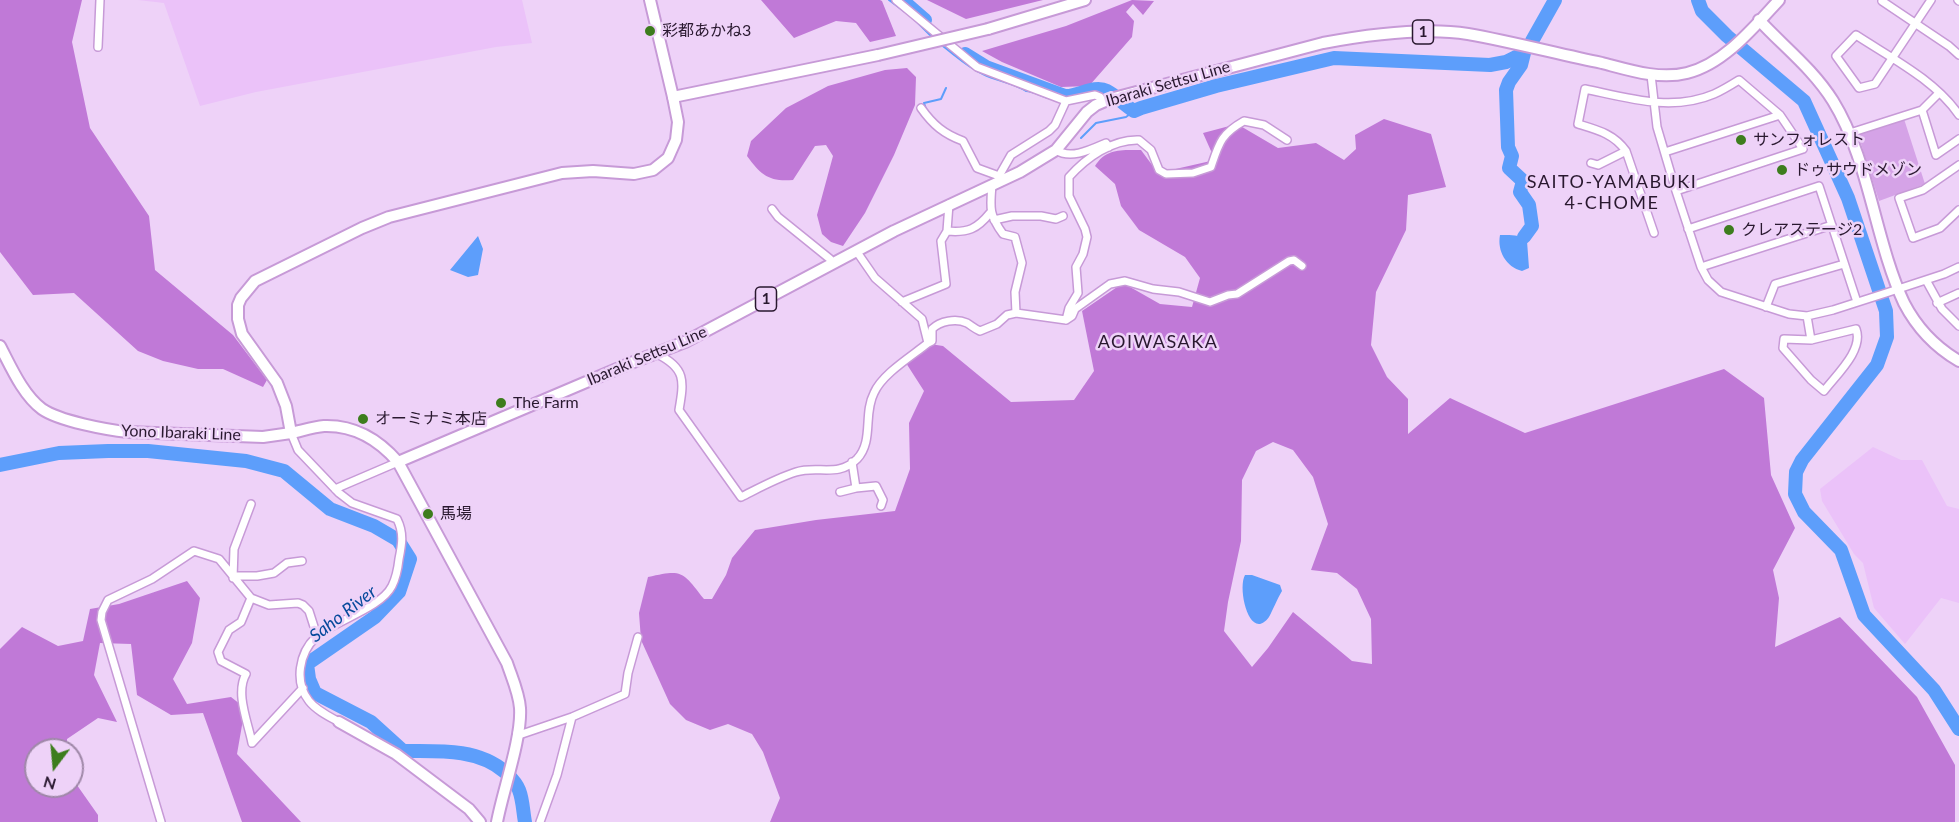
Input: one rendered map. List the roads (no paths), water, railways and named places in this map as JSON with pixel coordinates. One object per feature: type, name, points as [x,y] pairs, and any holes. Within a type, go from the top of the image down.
[{"type":"main road","points":[[497,822],[517,733],[520,709],[507,663],[398,462],[384,446],[369,436],[348,429],[323,426],[291,433],[286,406],[277,383],[242,334],[238,319],[238,305],[255,281],[388,217],[562,173],[593,171],[634,174],[653,170],[668,158],[676,140],[678,122],[650,0]]},
{"type":"main road","points":[[673,97],[878,55],[988,29],[1085,0]]},
{"type":"main road","name":"Ibaraki Settsu Line","points":[[398,462],[685,342],[999,177],[1020,172],[1056,150],[1065,142],[1083,116],[1111,99],[1323,43],[1351,38],[1422,32],[1467,34],[1652,75],[1685,74],[1709,64],[1724,54],[1779,0]]},
{"type":"main road","points":[[1759,20],[1816,76],[1834,102],[1850,134],[1898,289],[1910,313],[1923,331],[1938,346],[1959,361]]},
{"type":"main road","name":"Yono Ibaraki Line","points":[[0,346],[30,397],[42,410],[59,416],[107,430],[128,432],[263,436],[291,433]]},
{"type":"main road","points":[[339,722],[396,754],[469,809],[480,822]]},
{"type":"street","points":[[98,47],[100,0]]},
{"type":"street","points":[[896,0],[973,65],[1066,100],[1097,95],[1111,99]]},
{"type":"street","points":[[1931,0],[1915,23],[1892,59],[1875,84],[1859,88],[1836,56],[1856,35],[1892,59],[1918,76],[1939,93],[1959,115]]},
{"type":"street","points":[[1882,2],[1950,46],[1959,55]]},
{"type":"street","points":[[1652,75],[1657,128],[1688,229],[1701,267],[1708,280],[1721,292],[1789,314],[1807,316],[1886,293],[1959,267]]},
{"type":"street","points":[[1654,233],[1626,151],[1619,141],[1608,134],[1578,124],[1585,89],[1654,103],[1695,100],[1714,94],[1739,80],[1780,115],[1803,148],[1676,191]]},
{"type":"street","points":[[1850,134],[1922,110],[1939,93]]},
{"type":"street","points":[[1016,313],[1015,292],[1022,263],[1015,237],[1004,234],[992,216],[989,204],[999,177],[1011,155],[1055,125],[1066,100]]},
{"type":"street","points":[[921,108],[934,125],[953,138],[963,141],[969,156],[979,169],[999,177]]},
{"type":"street","points":[[1922,110],[1936,155],[1959,139]]},
{"type":"street","points":[[1665,152],[1780,115]]},
{"type":"street","points":[[1066,320],[1069,308],[1078,293],[1076,267],[1083,254],[1087,237],[1069,196],[1069,177],[1090,157],[1109,147],[1139,140],[1152,150],[1159,170],[1166,174],[1193,173],[1211,167],[1219,145],[1228,130],[1244,121],[1264,125],[1287,140]]},
{"type":"street","points":[[1056,150],[1061,153],[1083,153],[1106,143],[1109,147]]},
{"type":"street","points":[[1591,163],[1598,165],[1626,151]]},
{"type":"street","points":[[1959,165],[1923,190],[1899,198],[1913,238],[1940,228],[1959,210]]},
{"type":"street","points":[[1688,229],[1819,186],[1857,302]]},
{"type":"street","points":[[902,302],[946,284],[941,241],[947,231],[949,204]]},
{"type":"street","points":[[772,209],[778,217],[830,259],[831,264]]},
{"type":"street","points":[[947,231],[964,232],[992,216],[1041,216],[1056,219],[1064,216]]},
{"type":"street","points":[[1701,267],[1832,225]]},
{"type":"street","points":[[856,252],[874,278],[922,319],[928,343]]},
{"type":"street","points":[[657,354],[672,361],[680,370],[682,389],[679,410],[741,497],[798,471],[842,470],[858,458],[867,442],[868,412],[874,392],[885,377],[932,341],[932,328],[935,325],[956,320],[980,331],[997,324],[1007,315],[1016,313],[1066,320],[1072,316],[1075,309],[1110,284],[1125,281],[1153,289],[1179,292],[1210,302],[1237,294],[1289,261],[1294,260],[1302,266]]},
{"type":"street","points":[[1766,307],[1775,284],[1844,264]]},
{"type":"street","points":[[1926,280],[1937,303],[1959,326]]},
{"type":"street","points":[[1937,303],[1959,293]]},
{"type":"street","points":[[1807,316],[1811,340]]},
{"type":"street","points":[[1856,329],[1859,337],[1854,351],[1824,391],[1810,380],[1783,348],[1784,339],[1811,340],[1856,329]]},
{"type":"street","points":[[291,433],[298,450],[335,489],[352,503],[397,519],[403,541],[392,588],[372,604],[317,636],[299,668],[308,700],[322,713],[339,722]]},
{"type":"street","points":[[335,489],[398,462]]},
{"type":"street","points":[[852,462],[856,488]]},
{"type":"street","points":[[840,492],[876,486],[883,500],[881,506]]},
{"type":"street","points":[[233,577],[234,549],[251,504]]},
{"type":"street","points":[[161,822],[101,620],[108,600],[152,579],[194,551],[219,559],[251,598],[269,605],[297,603],[303,605],[309,611],[317,636]]},
{"type":"street","points":[[233,577],[274,573],[287,563],[302,561]]},
{"type":"street","points":[[251,598],[241,622],[230,630],[218,652],[221,661],[246,674],[242,682],[242,698],[252,743],[303,688]]},
{"type":"street","points":[[517,733],[522,734],[572,717],[625,694],[638,637]]},
{"type":"street","points":[[540,822],[557,775],[572,717]]},
{"type":"water","points":[[1500,235],[1518,236],[1527,241],[1529,268],[1522,271],[1507,262],[1501,252]]},
{"type":"water","points":[[478,236],[483,249],[478,275],[468,277],[450,270]]},
{"type":"water","points":[[1245,575],[1252,575],[1280,585],[1282,591],[1269,617],[1262,623],[1256,623],[1251,619],[1247,611],[1243,591]]},
{"type":"waterway","points":[[889,0],[905,12]]},
{"type":"waterway","points":[[902,0],[925,20]]},
{"type":"waterway","points":[[1532,41],[1555,0]]},
{"type":"waterway","points":[[1698,0],[1702,11],[1727,36],[1804,101],[1848,198],[1886,311],[1887,337],[1877,365],[1802,460],[1796,472],[1795,494],[1804,512],[1841,550],[1864,615],[1934,690],[1959,729]]},
{"type":"waterway","points":[[912,17],[933,38]]},
{"type":"waterway","points":[[940,44],[983,74],[1054,99]]},
{"type":"waterway","points":[[1524,53],[1521,65],[1506,90],[1508,147],[1512,156],[1509,168],[1523,181],[1520,192],[1529,205],[1532,226],[1524,237]]},
{"type":"waterway","points":[[965,54],[986,67],[1065,96],[1102,89],[1111,93],[1134,111],[1216,86],[1334,58],[1490,65],[1506,62],[1524,53]]},
{"type":"waterway","points":[[926,109],[924,103],[941,99],[946,88]]},
{"type":"waterway","points":[[1081,138],[1096,123],[1126,117],[1134,111]]},
{"type":"waterway","name":"Saho River","points":[[0,465],[59,453],[108,451],[148,451],[246,461],[284,471],[330,509],[374,526],[398,540],[410,559],[399,592],[375,617],[307,664],[309,679],[315,693],[371,722],[403,751],[457,752],[494,764],[505,772],[518,787],[525,822]]},
{"type":"place","name":"彩都あかね3","points":[[650,31]]},
{"type":"place","name":"サンフォレスト","points":[[1741,140]]},
{"type":"place","name":"ドゥサウドメゾン","points":[[1782,170]]},
{"type":"place","name":"クレアステージ2","points":[[1729,230]]},
{"type":"place","name":"The Farm","points":[[501,403]]},
{"type":"place","name":"オーミナミ本店","points":[[363,419]]},
{"type":"place","name":"馬場","points":[[428,514]]},
{"type":"district","name":"SAITO-YAMABUKI 4-CHOME","points":[[1612,192]]},
{"type":"district","name":"AOIWASAKA","points":[[1158,342]]}]
